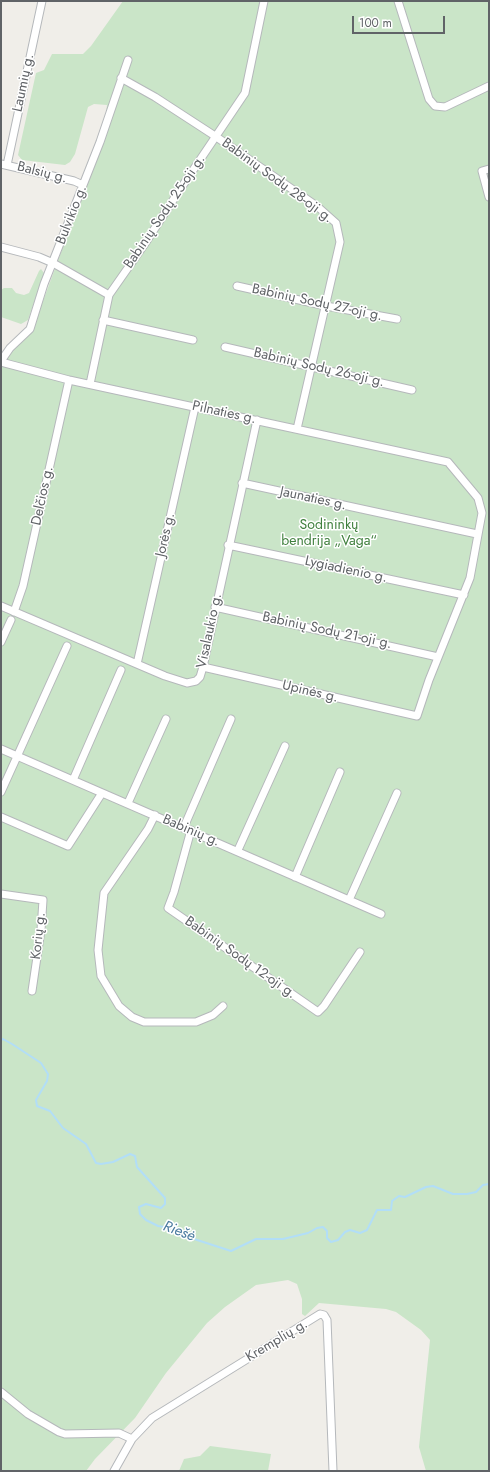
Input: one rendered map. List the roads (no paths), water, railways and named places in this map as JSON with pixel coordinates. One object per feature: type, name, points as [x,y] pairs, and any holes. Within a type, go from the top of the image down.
[{"type":"street","name":"Laumių g.","points":[[4,164],[42,1]]},
{"type":"street","name":"Babinių Sodų 25-oji g.","points":[[90,384],[109,295],[245,93],[264,1]]},
{"type":"street","points":[[398,1],[429,99],[435,106],[445,107],[489,86]]},
{"type":"street","name":"Bulvikio g.","points":[[1,361],[10,348],[30,329],[44,284],[100,142],[128,60]]},
{"type":"street","name":"Babinių Sodų 28-oji g.","points":[[121,78],[155,97],[215,136],[318,207],[336,223],[340,242],[297,429]]},
{"type":"street","name":"Balsių g.","points":[[4,164],[83,185]]},
{"type":"street","points":[[489,169],[482,171],[489,197]]},
{"type":"street","points":[[1,247],[39,257],[53,263],[109,295]]},
{"type":"street","name":"Babinių Sodų 27-oji g.","points":[[237,286],[326,306],[397,319]]},
{"type":"street","points":[[103,320],[193,340]]},
{"type":"street","name":"Babinių Sodų 26-oji g.","points":[[225,347],[412,390]]},
{"type":"street","name":"Pilnaties g.","points":[[1,361],[69,380],[448,462],[478,498],[482,513],[477,534]]},
{"type":"street","name":"Delčios g.","points":[[14,612],[28,565],[69,380]]},
{"type":"street","name":"Jorės g.","points":[[137,664],[195,407]]},
{"type":"street","name":"Visalaukio g.","points":[[1,606],[137,664],[187,683],[196,681],[200,677],[203,667],[256,420]]},
{"type":"street","name":"Jaunaties g.","points":[[242,483],[477,534]]},
{"type":"street","points":[[438,657],[464,595],[474,558],[477,534]]},
{"type":"street","name":"Lygiadienio g.","points":[[228,545],[464,595]]},
{"type":"street","name":"Babinių Sodų 21-oji g.","points":[[215,607],[438,657]]},
{"type":"street","points":[[1,642],[11,620]]},
{"type":"street","points":[[1,792],[67,646]]},
{"type":"street","name":"Upinės g.","points":[[203,667],[418,716],[438,657]]},
{"type":"street","points":[[73,780],[121,670]]},
{"type":"street","points":[[187,829],[232,718]]},
{"type":"street","points":[[128,803],[166,719]]},
{"type":"street","points":[[238,850],[285,746]]},
{"type":"street","name":"Babinių g.","points":[[1,748],[238,850],[295,877],[381,914]]},
{"type":"street","points":[[295,877],[340,772]]},
{"type":"street","points":[[1,817],[68,846],[102,792]]},
{"type":"street","points":[[349,900],[397,793]]},
{"type":"street","points":[[155,815],[148,829],[104,893],[98,950],[101,976],[119,1006],[132,1017],[144,1022],[196,1022],[213,1015],[223,1006]]},
{"type":"street","name":"Babinių Sodų 12-oji g.","points":[[187,829],[174,892],[168,908],[318,1012],[324,1006],[360,952]]},
{"type":"street","name":"Korių g.","points":[[1,894],[43,900],[41,930],[32,991]]},
{"type":"street","name":"Kremplių g.","points":[[114,1471],[132,1439],[152,1418],[320,1314],[324,1315],[327,1320],[333,1471]]},
{"type":"street","points":[[1,1392],[28,1414],[59,1432],[65,1434],[119,1433],[132,1439]]},
{"type":"waterway","name":"Riešė","points":[[1,1040],[3,1039],[12,1044],[41,1063],[48,1074],[47,1081],[36,1100],[37,1106],[50,1111],[63,1128],[86,1144],[96,1163],[101,1164],[113,1162],[130,1154],[135,1156],[137,1167],[165,1198],[165,1204],[161,1208],[146,1204],[139,1207],[140,1214],[146,1220],[158,1226],[170,1228],[191,1238],[231,1251],[256,1239],[283,1239],[308,1233],[317,1228],[323,1227],[327,1231],[327,1238],[331,1242],[338,1240],[345,1232],[350,1230],[360,1233],[367,1230],[377,1210],[391,1210],[392,1201],[399,1196],[405,1197],[426,1187],[433,1186],[453,1194],[467,1194],[476,1192],[483,1185],[489,1184]]},
{"type":"park label","name":"Sodininkų bendrija „Vaga“","points":[[329,534]]}]
